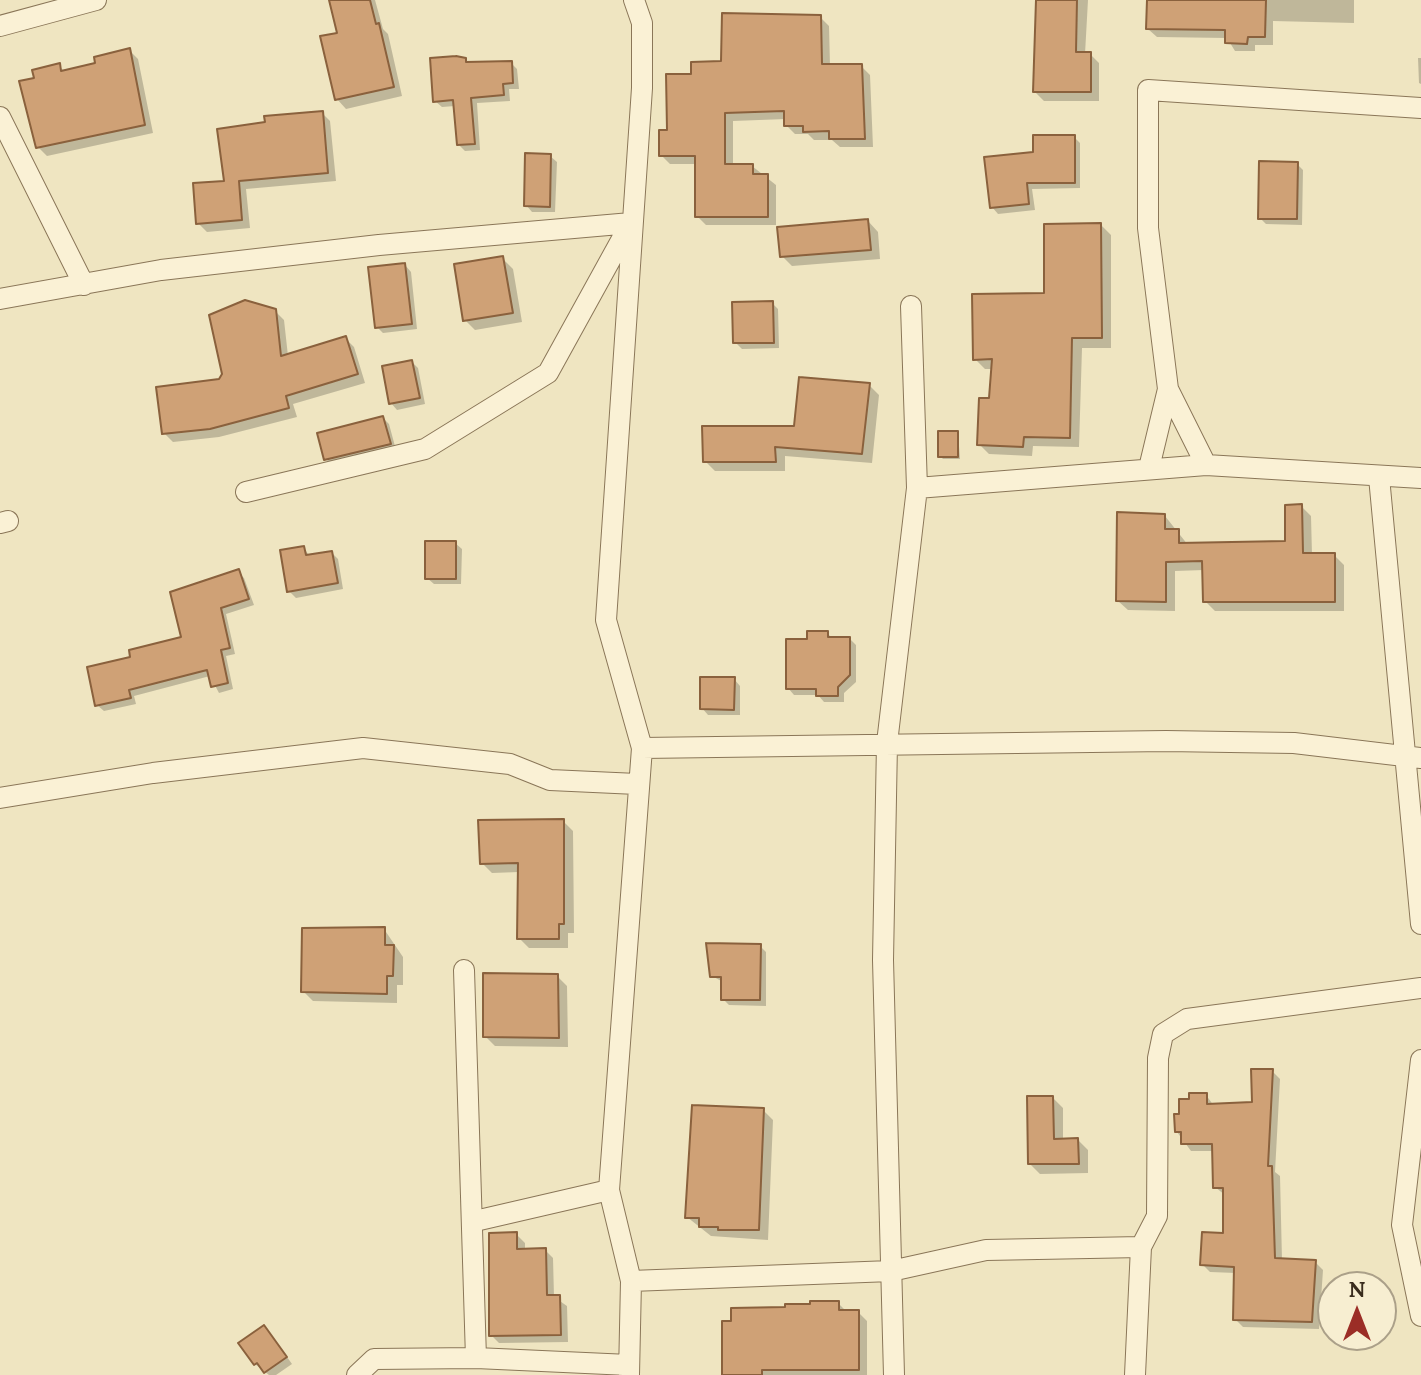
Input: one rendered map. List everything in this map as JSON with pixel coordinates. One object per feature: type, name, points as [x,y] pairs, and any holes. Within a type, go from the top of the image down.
[{"type":"street","points":[[0,26],[96,0]]},
{"type":"street","points":[[357,1375],[374,1359],[476,1358],[629,1370],[631,1281],[609,1190],[642,748],[606,620],[642,88],[642,23],[634,0]]},
{"type":"street","points":[[1206,465],[1168,389],[1148,228],[1148,90],[1421,108]]},
{"type":"street","points":[[0,117],[84,285]]},
{"type":"street","points":[[0,299],[161,270],[379,245],[631,223]]},
{"type":"street","points":[[246,492],[425,449],[548,373],[631,223]]},
{"type":"street","points":[[894,1375],[884,1083],[887,743],[917,488],[911,306]]},
{"type":"street","points":[[1149,468],[1168,389]]},
{"type":"street","points":[[917,488],[1206,465],[1421,478]]},
{"type":"street","points":[[1379,477],[1413,757],[1421,924]]},
{"type":"street","points":[[642,748],[887,743],[1294,743],[1413,757]]},
{"type":"street","points":[[0,798],[153,773],[363,748],[510,764],[550,780],[637,784]]},
{"type":"street","points":[[464,970],[475,1221],[476,1358]]},
{"type":"street","points":[[1135,1375],[1141,1247],[1157,1216],[1158,1058],[1163,1034],[1187,1019],[1421,988]]},
{"type":"street","points":[[1421,1060],[1402,1225],[1421,1316]]},
{"type":"street","points":[[475,1221],[609,1190]]},
{"type":"street","points":[[631,1281],[891,1271],[986,1250],[1141,1247]]},
{"type":"building","points":[[329,0],[370,0],[376,24],[379,23],[394,87],[335,100],[320,36],[337,33]]},
{"type":"building","points":[[1036,0],[1077,0],[1076,52],[1091,52],[1091,92],[1033,92]]},
{"type":"building","points":[[1147,0],[1266,0],[1265,37],[1248,37],[1247,44],[1225,43],[1225,30],[1146,29]]},
{"type":"building","points":[[722,13],[821,15],[822,64],[862,64],[865,139],[829,139],[829,131],[803,132],[803,126],[784,126],[784,111],[725,113],[725,164],[753,164],[753,174],[768,174],[768,217],[695,217],[695,156],[659,156],[659,130],[667,130],[666,74],[691,74],[691,62],[721,61]]},
{"type":"building","points":[[130,48],[145,125],[36,148],[19,81],[34,78],[32,70],[60,63],[61,71],[95,63],[94,57]]},
{"type":"building","points":[[430,58],[466,58],[466,62],[512,61],[513,83],[503,84],[504,95],[471,98],[475,144],[457,145],[453,100],[433,102]]},
{"type":"building","points":[[323,111],[328,173],[239,181],[242,220],[196,224],[193,183],[224,181],[217,129],[265,122],[264,116]]},
{"type":"building","points":[[1033,135],[1075,135],[1075,183],[1027,183],[1029,204],[990,208],[984,157],[1033,152]]},
{"type":"building","points":[[525,153],[551,154],[550,207],[524,206]]},
{"type":"building","points":[[1259,161],[1298,162],[1297,219],[1258,219]]},
{"type":"building","points":[[868,219],[871,250],[780,257],[777,227]]},
{"type":"building","points":[[1101,223],[1102,338],[1072,338],[1070,438],[1024,437],[1023,447],[977,445],[979,398],[989,398],[992,359],[973,360],[972,294],[1044,293],[1044,224]]},
{"type":"building","points":[[503,256],[513,313],[463,321],[454,264]]},
{"type":"building","points":[[405,263],[412,324],[375,328],[368,267]]},
{"type":"building","points":[[245,300],[276,309],[281,356],[346,336],[358,374],[286,396],[289,408],[210,429],[162,434],[156,387],[219,379],[222,374],[209,315]]},
{"type":"building","points":[[773,301],[774,343],[733,343],[732,302]]},
{"type":"building","points":[[412,360],[420,398],[389,404],[382,366]]},
{"type":"building","points":[[799,377],[870,383],[862,454],[775,447],[776,462],[703,462],[702,426],[794,426]]},
{"type":"building","points":[[383,416],[391,444],[324,460],[317,433]]},
{"type":"building","points":[[938,431],[958,431],[958,457],[938,457]]},
{"type":"building","points":[[1302,504],[1303,553],[1335,553],[1335,602],[1203,602],[1202,561],[1166,562],[1166,602],[1116,601],[1117,512],[1165,514],[1165,529],[1179,529],[1179,543],[1285,541],[1285,505]]},
{"type":"building","points":[[425,541],[456,541],[456,579],[425,579]]},
{"type":"building","points":[[304,546],[306,555],[332,551],[338,583],[287,592],[280,550]]},
{"type":"building","points":[[239,569],[249,599],[221,608],[230,648],[221,650],[228,683],[211,687],[207,670],[129,690],[131,698],[95,706],[87,667],[130,657],[129,650],[181,637],[170,592]]},
{"type":"building","points":[[807,631],[828,631],[828,637],[850,637],[850,675],[838,687],[838,696],[816,696],[816,689],[786,689],[786,639],[807,639]]},
{"type":"building","points":[[700,677],[735,677],[734,710],[700,709]]},
{"type":"building","points":[[564,819],[564,924],[559,924],[559,939],[517,939],[518,863],[480,864],[478,820]]},
{"type":"building","points":[[385,927],[385,945],[394,945],[393,976],[387,976],[387,994],[301,992],[302,928]]},
{"type":"building","points":[[706,943],[761,944],[760,1000],[721,1000],[721,977],[710,977]]},
{"type":"building","points":[[483,973],[558,974],[559,1038],[483,1037]]},
{"type":"building","points":[[1251,1069],[1273,1069],[1268,1166],[1272,1166],[1275,1258],[1316,1260],[1312,1322],[1233,1320],[1234,1267],[1200,1265],[1202,1232],[1223,1233],[1223,1188],[1213,1188],[1212,1144],[1181,1144],[1181,1132],[1175,1132],[1174,1114],[1179,1114],[1179,1099],[1189,1099],[1189,1093],[1207,1093],[1207,1104],[1252,1102]]},
{"type":"building","points":[[1027,1096],[1053,1096],[1054,1139],[1078,1138],[1079,1164],[1028,1164]]},
{"type":"building","points":[[692,1105],[764,1108],[759,1230],[699,1227],[699,1218],[685,1218]]},
{"type":"building","points":[[517,1232],[517,1249],[546,1248],[547,1295],[560,1295],[561,1335],[489,1336],[489,1233]]},
{"type":"building","points":[[810,1301],[839,1301],[839,1310],[859,1310],[859,1370],[762,1370],[762,1375],[722,1375],[722,1321],[731,1321],[731,1308],[785,1307],[785,1304],[810,1304]]},
{"type":"building","points":[[264,1325],[287,1357],[264,1373],[238,1343]]}]
